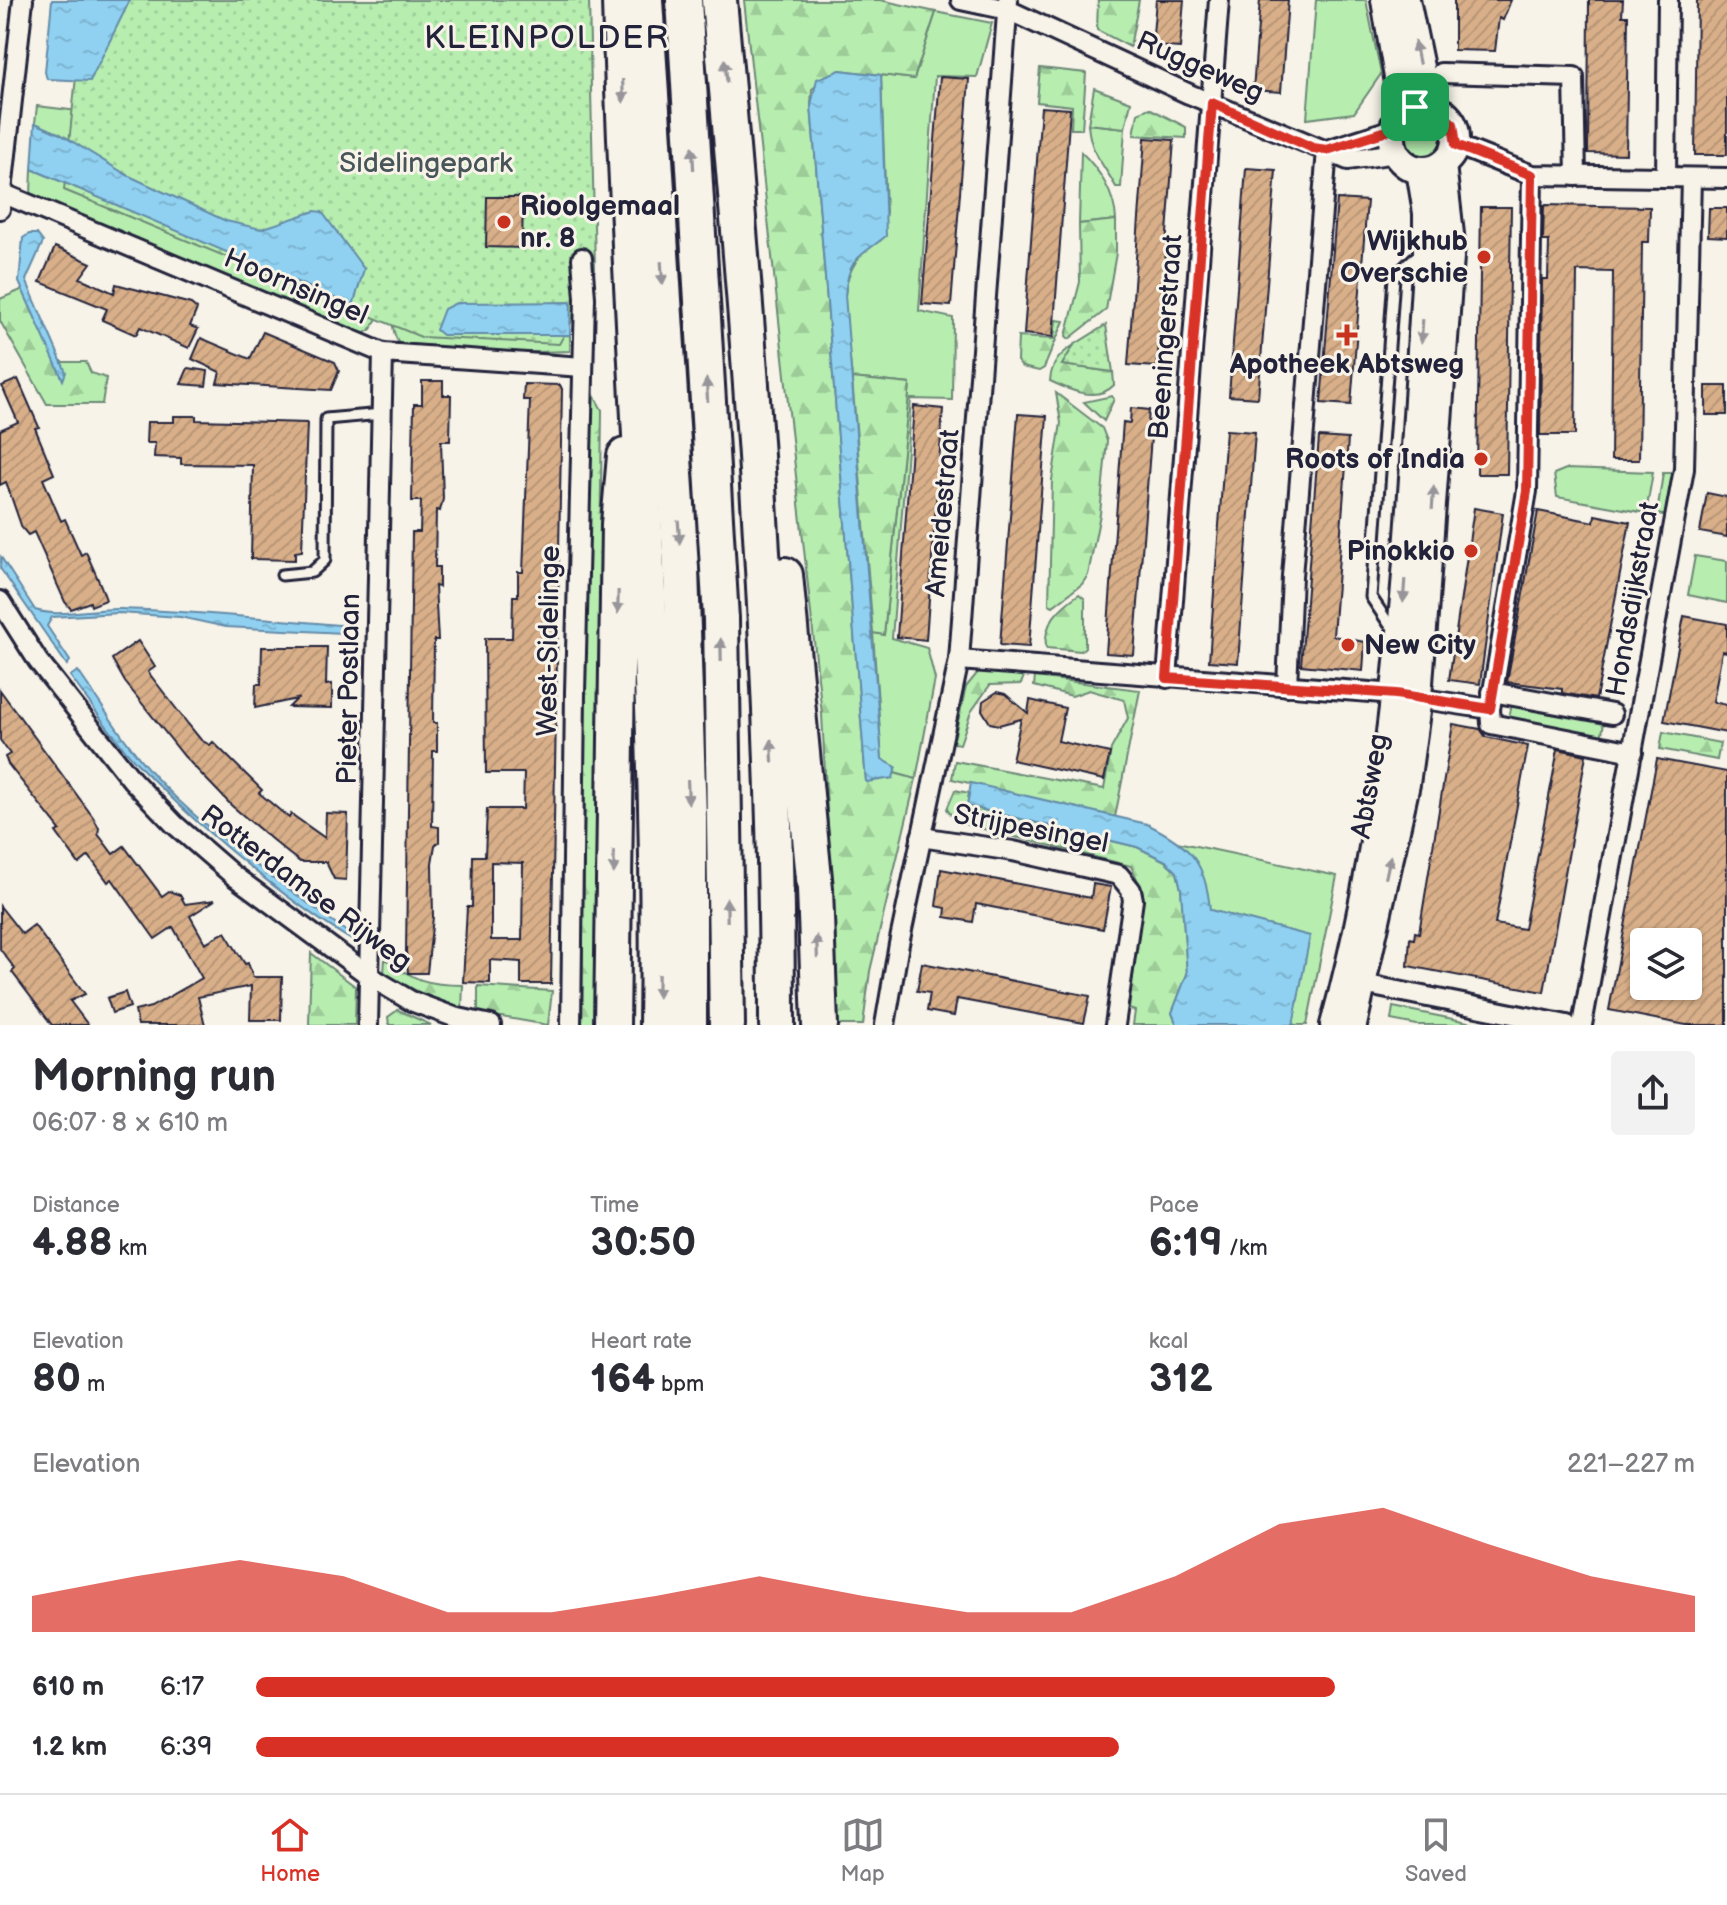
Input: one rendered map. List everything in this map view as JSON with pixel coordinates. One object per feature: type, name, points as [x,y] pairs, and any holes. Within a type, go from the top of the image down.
[{"type":"highway","points":[[620,0],[635,344],[649,572],[659,916],[657,1025]]},
{"type":"highway","points":[[645,0],[681,568],[689,818],[689,1025]]},
{"type":"highway","points":[[684,0],[721,619],[727,1025]]},
{"type":"highway","points":[[719,0],[748,317],[776,857],[777,1025]]},
{"type":"highway","points":[[748,317],[787,589],[815,889],[820,1025]]},
{"type":"highway","points":[[612,1025],[619,524],[635,344]]},
{"type":"street","points":[[1,201],[5,90],[23,0]]},
{"type":"street","name":"Ruggeweg","points":[[961,0],[1008,5],[1212,103],[1313,148],[1327,150]]},
{"type":"street","name":"Beeningerstraat","points":[[1167,678],[1219,0]]},
{"type":"street","points":[[1385,0],[1405,125]]},
{"type":"street","points":[[1406,0],[1406,165],[1439,160],[1532,175],[1727,178]]},
{"type":"street","points":[[1666,177],[1668,0]]},
{"type":"street","name":"Ameidestraat","points":[[885,1025],[959,660],[1008,5]]},
{"type":"street","points":[[1441,73],[1574,77],[1576,176]]},
{"type":"street","points":[[1287,686],[1292,576],[1327,150],[1405,125],[1450,120],[1456,134],[1439,160]]},
{"type":"street","name":"Abtsweg","points":[[1407,695],[1402,629],[1427,254],[1427,213],[1439,160]]},
{"type":"street","name":"Abtsweg","points":[[1353,1025],[1355,983],[1406,784],[1407,695],[1451,243],[1439,160]]},
{"type":"street","points":[[1532,175],[1527,491],[1491,701],[1491,724],[1633,752]]},
{"type":"street","name":"Hondsdijkstraat","points":[[1582,1025],[1684,469],[1691,178]]},
{"type":"street","name":"Hoornsingel","points":[[1,201],[383,353],[583,367]]},
{"type":"street","name":"West-Sidelinge","points":[[571,1025],[585,298],[582,258]]},
{"type":"street","name":"Pieter Postlaan","points":[[368,1025],[383,353]]},
{"type":"street","name":"Rotterdamse Rijweg","points":[[0,601],[38,661],[132,780],[174,824],[234,876],[371,977],[411,1001],[454,1017],[491,1025]]},
{"type":"street","points":[[959,660],[1491,701],[1612,714]]},
{"type":"street","name":"Strijpesingel","points":[[921,837],[1013,851],[1119,875],[1126,880],[1133,900],[1115,1025]]},
{"type":"street","points":[[1355,983],[1567,1025]]},
{"type":"street","name":"Abtsweg","points":[[1334,1025],[1355,983]]},
{"type":"lane","points":[[282,575],[312,572],[325,560],[326,419],[382,414]]},
{"type":"green space","name":"Sidelingepark","points":[[79,0],[589,0],[595,269],[585,298],[559,344],[421,337],[64,190],[81,30]]},
{"type":"green space","points":[[744,0],[880,0],[936,12],[914,79],[840,70],[812,89],[866,781],[892,778],[894,773],[916,779],[870,971],[863,1025],[838,1025],[822,714]]},
{"type":"green space","points":[[1098,0],[1139,0],[1130,47],[1097,30]]},
{"type":"green space","points":[[1316,0],[1366,0],[1381,74],[1354,113],[1307,119]]},
{"type":"green space","points":[[936,12],[992,23],[977,77],[935,76],[919,311],[953,318],[952,400],[911,399],[892,638],[927,648],[935,679],[916,779],[894,773],[896,767],[882,760],[873,633],[884,634],[910,384],[852,378],[845,300],[853,266],[864,252],[881,240],[886,212],[881,75],[914,79]]},
{"type":"green space","points":[[1040,68],[1086,73],[1082,129],[1071,129],[1072,106],[1037,102]]},
{"type":"green space","points":[[1094,88],[1131,102],[1125,128],[1088,124]]},
{"type":"green space","points":[[37,106],[78,111],[380,313],[371,329],[363,334],[335,325],[31,194],[32,169],[353,306],[60,134],[35,123]]},
{"type":"green space","points":[[1149,108],[1186,127],[1186,138],[1134,135],[1138,113]]},
{"type":"green space","points":[[1424,121],[1436,126],[1441,138],[1436,150],[1424,155],[1412,150],[1407,138],[1412,126]]},
{"type":"green space","points":[[1088,124],[1125,128],[1121,187],[1116,187],[1098,157],[1091,143]]},
{"type":"green space","points":[[1081,152],[1105,183],[1113,201],[1116,220],[1079,224]]},
{"type":"green space","points":[[1116,220],[1116,253],[1106,310],[1069,339],[1066,336],[1080,282],[1079,224]]},
{"type":"green space","points":[[28,287],[52,355],[61,362],[86,362],[91,373],[106,378],[102,404],[47,404],[0,321],[0,299]]},
{"type":"green space","points":[[392,320],[465,336],[570,335],[570,351],[415,356],[398,341]]},
{"type":"green space","points":[[1056,320],[1064,321],[1044,368],[1039,371],[1022,367],[1017,361],[1018,337],[1054,339]]},
{"type":"green space","points":[[1106,325],[1113,372],[1062,365],[1074,345]]},
{"type":"green space","points":[[1074,345],[1062,365],[1113,372],[1114,385],[1091,394],[1050,381],[1057,360]]},
{"type":"green space","points":[[852,378],[910,384],[884,635],[873,633]]},
{"type":"green space","points":[[589,386],[602,410],[594,1025],[582,1025]]},
{"type":"green space","points":[[1056,393],[1102,428],[1107,441],[1100,514],[1088,575],[1082,584],[1053,606],[1049,604],[1052,480],[1061,423]]},
{"type":"green space","points":[[1112,396],[1114,399],[1104,421],[1084,402]]},
{"type":"green space","points":[[1566,469],[1653,472],[1646,513],[1557,497],[1554,474]]},
{"type":"green space","points":[[1663,473],[1676,473],[1669,516],[1657,514]]},
{"type":"green space","points":[[1695,556],[1727,561],[1727,603],[1688,595]]},
{"type":"green space","points":[[1079,594],[1085,599],[1085,647],[1081,651],[1046,648],[1047,631],[1054,617]]},
{"type":"green space","points":[[979,671],[1024,676],[1021,684],[990,685],[971,712],[960,744],[953,743],[966,687]]},
{"type":"green space","points":[[1035,677],[1140,690],[1115,817],[952,779],[955,761],[1104,789],[1111,749],[1128,718],[1124,700],[1089,690],[1072,696],[1034,686]]},
{"type":"green space","points":[[1513,700],[1605,717],[1601,739],[1508,722]]},
{"type":"green space","points":[[1663,732],[1720,743],[1717,760],[1660,749]]},
{"type":"green space","points":[[955,790],[969,793],[967,806],[1137,847],[1165,861],[1177,872],[1187,974],[1172,1013],[1177,1025],[1133,1025],[1135,1011],[1129,1009],[1143,892],[1131,866],[956,822],[947,809]]},
{"type":"green space","points":[[1177,842],[1337,876],[1307,1025],[1293,1025],[1309,936],[1210,910]]},
{"type":"green space","points":[[311,953],[356,987],[355,1025],[309,1025]]},
{"type":"green space","points":[[385,959],[421,980],[463,985],[462,1009],[432,999],[384,974]]},
{"type":"green space","points":[[478,986],[552,991],[548,1025],[478,1013]]},
{"type":"green space","points":[[1393,1007],[1483,1025],[1417,1025],[1391,1020]]},
{"type":"green space","points":[[398,1010],[431,1025],[389,1025],[388,1017]]},
{"type":"water","points":[[52,0],[130,0],[90,81],[47,79],[45,72]]},
{"type":"water","points":[[840,70],[881,75],[886,236],[857,259],[849,272],[845,295],[882,759],[896,767],[893,778],[866,782],[811,105],[817,79]]},
{"type":"water","points":[[35,123],[60,134],[127,175],[226,221],[261,229],[315,211],[322,212],[364,269],[353,306],[32,169]]},
{"type":"water","points":[[37,234],[43,242],[26,280],[66,372],[63,380],[19,282],[23,238]]},
{"type":"water","points":[[571,302],[570,335],[442,335],[436,330],[444,309],[456,303]]},
{"type":"water","points":[[1,557],[35,610],[66,613],[120,609],[175,612],[341,625],[347,629],[343,633],[226,627],[180,617],[119,613],[52,617],[47,626],[70,661],[67,665],[0,568]]},
{"type":"water","points":[[78,671],[128,744],[184,806],[256,865],[355,938],[353,941],[268,881],[157,784],[117,740],[70,676]]},
{"type":"water","points":[[971,783],[1147,824],[1174,840],[1193,857],[1205,879],[1210,910],[1310,936],[1293,1025],[1177,1025],[1172,1013],[1187,974],[1177,872],[1166,861],[1137,847],[967,806]]},
{"type":"building","points":[[1156,0],[1184,0],[1180,48],[1152,46]]},
{"type":"building","points":[[1260,0],[1288,0],[1281,92],[1253,90]]},
{"type":"building","points":[[1454,0],[1511,0],[1503,20],[1499,18],[1495,51],[1454,50]]},
{"type":"building","points":[[1589,0],[1623,0],[1622,16],[1628,16],[1626,154],[1588,153]]},
{"type":"building","points":[[1697,0],[1727,0],[1727,155],[1695,155]]},
{"type":"building","points":[[940,77],[969,79],[951,306],[922,304]]},
{"type":"building","points":[[1041,107],[1070,109],[1053,337],[1024,334]]},
{"type":"building","points":[[1145,138],[1174,140],[1157,367],[1128,365]]},
{"type":"building","points":[[1246,168],[1276,170],[1258,398],[1229,396]]},
{"type":"building","name":"Rioolgemaal nr. 8","points":[[487,197],[523,197],[522,248],[486,247]]},
{"type":"building","points":[[1337,199],[1367,201],[1351,405],[1321,403]]},
{"type":"building","points":[[1544,205],[1650,207],[1649,242],[1642,242],[1639,460],[1611,460],[1613,272],[1577,271],[1575,435],[1540,435],[1542,279],[1548,279],[1549,241],[1543,241]]},
{"type":"building","points":[[1481,207],[1511,207],[1507,474],[1477,474]]},
{"type":"building","points":[[1709,208],[1727,208],[1727,237],[1708,236]]},
{"type":"building","points":[[55,247],[91,263],[80,278],[114,293],[116,284],[191,304],[197,309],[190,326],[198,329],[189,348],[140,327],[136,335],[102,320],[107,309],[40,282]]},
{"type":"building","points":[[263,332],[335,362],[339,371],[331,390],[217,383],[220,372],[192,359],[201,338],[250,359]]},
{"type":"building","points":[[188,368],[208,371],[206,386],[181,384]]},
{"type":"building","points":[[18,379],[39,427],[35,428],[54,474],[43,479],[61,521],[65,519],[81,555],[86,552],[106,600],[91,606],[90,602],[71,609],[65,602],[34,532],[28,535],[22,528],[6,482],[0,485],[0,430],[18,422],[2,386]]},
{"type":"building","points":[[422,381],[443,381],[443,395],[451,395],[450,441],[441,441],[443,499],[440,511],[436,510],[435,567],[439,567],[439,587],[435,586],[438,640],[434,640],[433,723],[437,723],[437,751],[433,751],[432,826],[439,827],[439,842],[435,845],[432,863],[433,917],[427,973],[408,973],[412,532],[420,532],[421,501],[412,501],[414,404],[422,404]]},
{"type":"building","points":[[524,384],[560,385],[562,389],[551,984],[521,984],[521,962],[490,960],[490,983],[463,982],[467,907],[472,907],[473,856],[485,856],[487,809],[523,809],[524,773],[486,773],[485,638],[512,638],[513,596],[518,596],[518,572],[523,572],[530,400],[523,400]],"holes":[[[491,862],[523,863],[522,940],[491,940]]]},
{"type":"building","points":[[1706,386],[1727,386],[1727,415],[1706,415]]},
{"type":"building","points":[[914,406],[943,409],[926,640],[897,637]]},
{"type":"building","points":[[1131,408],[1149,410],[1148,424],[1152,424],[1134,655],[1106,653],[1123,422],[1130,423]]},
{"type":"building","points":[[1018,414],[1047,416],[1029,647],[1000,645]]},
{"type":"building","points":[[174,416],[196,416],[196,420],[307,423],[302,551],[295,552],[295,560],[251,559],[253,465],[181,464],[181,458],[154,457],[155,443],[146,443],[147,422],[174,422]]},
{"type":"building","points":[[1226,430],[1255,432],[1238,663],[1209,661]]},
{"type":"building","points":[[1319,437],[1348,439],[1333,636],[1365,642],[1363,671],[1301,665]]},
{"type":"building","points":[[1707,493],[1727,497],[1727,537],[1700,532]]},
{"type":"building","points":[[1474,508],[1503,513],[1480,684],[1449,680]]},
{"type":"building","points":[[1538,511],[1594,522],[1595,515],[1630,522],[1596,699],[1562,693],[1562,689],[1507,682]]},
{"type":"building","points":[[1684,616],[1727,624],[1727,652],[1722,651],[1713,702],[1727,705],[1727,733],[1664,721]]},
{"type":"building","points":[[138,641],[155,667],[148,672],[201,740],[210,745],[213,742],[262,790],[259,793],[289,818],[291,814],[325,838],[326,813],[348,814],[346,880],[334,879],[326,862],[300,862],[288,853],[232,806],[184,756],[125,682],[112,659]]},
{"type":"building","points":[[262,647],[327,647],[326,685],[332,684],[332,708],[289,707],[297,699],[255,708],[256,684],[261,684]]},
{"type":"building","points":[[0,690],[93,817],[99,828],[98,834],[113,854],[124,846],[162,896],[169,891],[180,895],[185,904],[215,900],[190,916],[205,943],[225,932],[245,964],[248,963],[253,977],[282,977],[281,1020],[250,1020],[251,986],[198,997],[205,1025],[138,1025],[135,1011],[151,1007],[202,978],[173,927],[155,939],[112,879],[108,882],[89,856],[79,864],[56,832],[60,830],[8,764],[5,757],[10,754],[0,740]]},
{"type":"building","points":[[997,692],[1005,694],[1028,713],[1030,700],[1065,708],[1058,741],[1110,753],[1104,780],[1012,760],[1021,719],[999,725],[990,723],[982,710],[983,701]]},
{"type":"building","points":[[1453,724],[1480,729],[1486,737],[1528,746],[1495,924],[1524,929],[1558,749],[1586,755],[1544,992],[1408,966],[1410,938],[1414,939],[1415,932],[1419,933]]},
{"type":"building","points":[[1657,759],[1727,772],[1727,1025],[1686,1025],[1609,1010]]},
{"type":"building","points":[[941,869],[1091,898],[1093,884],[1111,887],[1103,929],[976,904],[973,922],[945,917],[946,908],[936,906]]},
{"type":"building","points":[[0,906],[22,934],[34,925],[85,994],[70,1001],[88,1025],[52,1025],[12,972],[15,969],[0,949]]},
{"type":"building","points":[[922,963],[1090,996],[1084,1023],[957,999],[954,1016],[927,1011],[930,993],[917,991]]},
{"type":"building","points":[[125,992],[130,1007],[112,1013],[107,998]]},
{"type":"place","name":"Rioolgemaal nr. 8","points":[[504,222]]},
{"type":"place","name":"Wijkhub Overschie","points":[[1484,257]]},
{"type":"place","name":"Apotheek Abtsweg","points":[[1347,335]]},
{"type":"place","name":"Roots of India","points":[[1481,459]]},
{"type":"place","name":"Pinokkio","points":[[1471,551]]},
{"type":"place","name":"New City","points":[[1348,645]]},
{"type":"district","name":"KLEINPOLDER","points":[[547,38]]},
{"type":"route","points":[[1212,103],[1313,148],[1327,150],[1393,129],[1401,116],[1415,107],[1433,107],[1447,115],[1455,129],[1456,145],[1532,175],[1527,491],[1490,709],[1396,694],[1167,678],[1212,103]]}]
